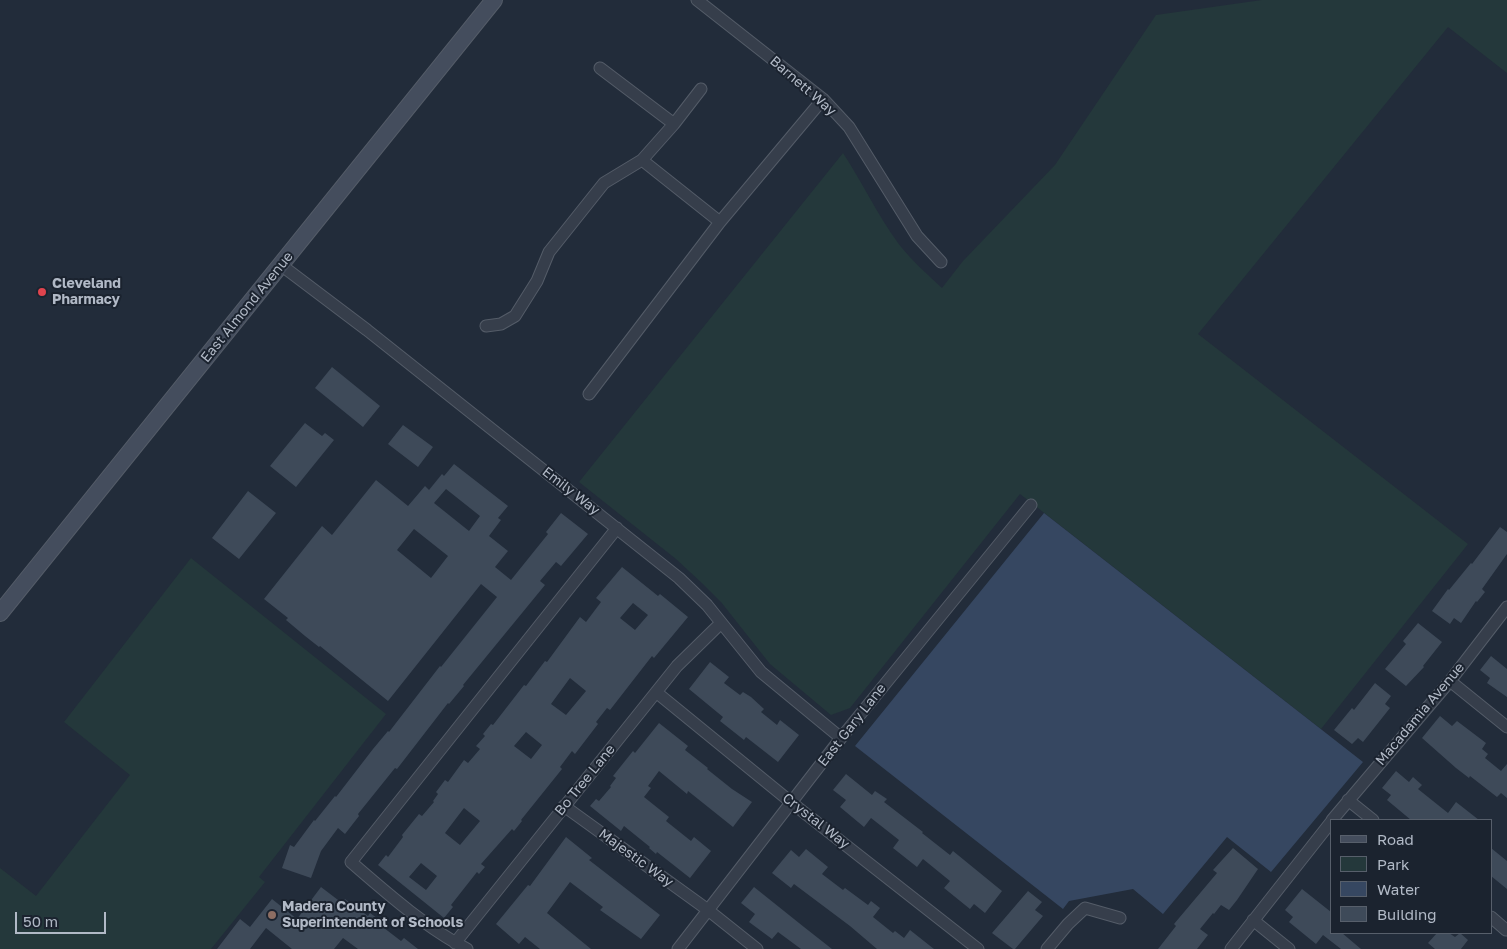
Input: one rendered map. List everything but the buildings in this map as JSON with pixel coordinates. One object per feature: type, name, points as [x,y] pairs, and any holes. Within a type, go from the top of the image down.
[{"type":"main road","name":"East Almond Avenue","points":[[0,613],[494,0]]},
{"type":"street","name":"Barnett Way","points":[[697,0],[823,99],[849,127],[912,230],[941,262]]},
{"type":"street","points":[[600,68],[674,124]]},
{"type":"street","points":[[486,326],[501,324],[515,316],[537,281],[549,252],[604,183],[642,160],[674,124],[701,89]]},
{"type":"street","points":[[589,394],[720,222],[823,99]]},
{"type":"street","points":[[642,160],[720,222]]},
{"type":"street","name":"Emily Way","points":[[281,265],[618,528],[694,591],[761,672],[841,738]]},
{"type":"street","name":"East Gary Lane","points":[[678,949],[841,738],[1031,505]]},
{"type":"street","points":[[467,949],[455,943],[400,905],[351,862],[618,528]]},
{"type":"street","name":"Macadamia Avenue","points":[[1334,819],[1450,681],[1507,607]]},
{"type":"street","name":"Bo Tree Lane","points":[[455,943],[677,666],[721,623]]},
{"type":"street","points":[[1450,681],[1507,727]]},
{"type":"street","name":"Crystal Way","points":[[656,692],[792,803],[978,949]]},
{"type":"street","points":[[1348,800],[1372,819]]},
{"type":"street","name":"Majestic Way","points":[[564,806],[708,910],[757,949]]},
{"type":"street","name":"Macadamia Avenue","points":[[1231,949],[1330,824]]},
{"type":"street","points":[[1047,949],[1068,924],[1085,908],[1120,918]]},
{"type":"street","points":[[1492,918],[1507,929]]},
{"type":"street","points":[[1253,920],[1289,949]]},
{"type":"green space","points":[[1262,0],[1507,0],[1507,73],[1448,27],[1198,334],[1468,544],[1321,729],[1020,494],[850,708],[831,715],[770,664],[721,602],[676,559],[579,482],[843,153],[898,243],[942,288],[963,261],[1055,165],[1156,15]]},
{"type":"green space","points":[[191,558],[386,714],[259,877],[265,882],[211,949],[0,949],[0,868],[36,896],[130,775],[64,722]]},
{"type":"water","points":[[1044,513],[1363,762],[1271,872],[1227,837],[1163,914],[1133,889],[1069,901],[1063,909],[855,746]]},
{"type":"place","name":"Cleveland Pharmacy","points":[[42,292]]},
{"type":"place","name":"Madera County Superintendent of Schools","points":[[272,915]]}]
